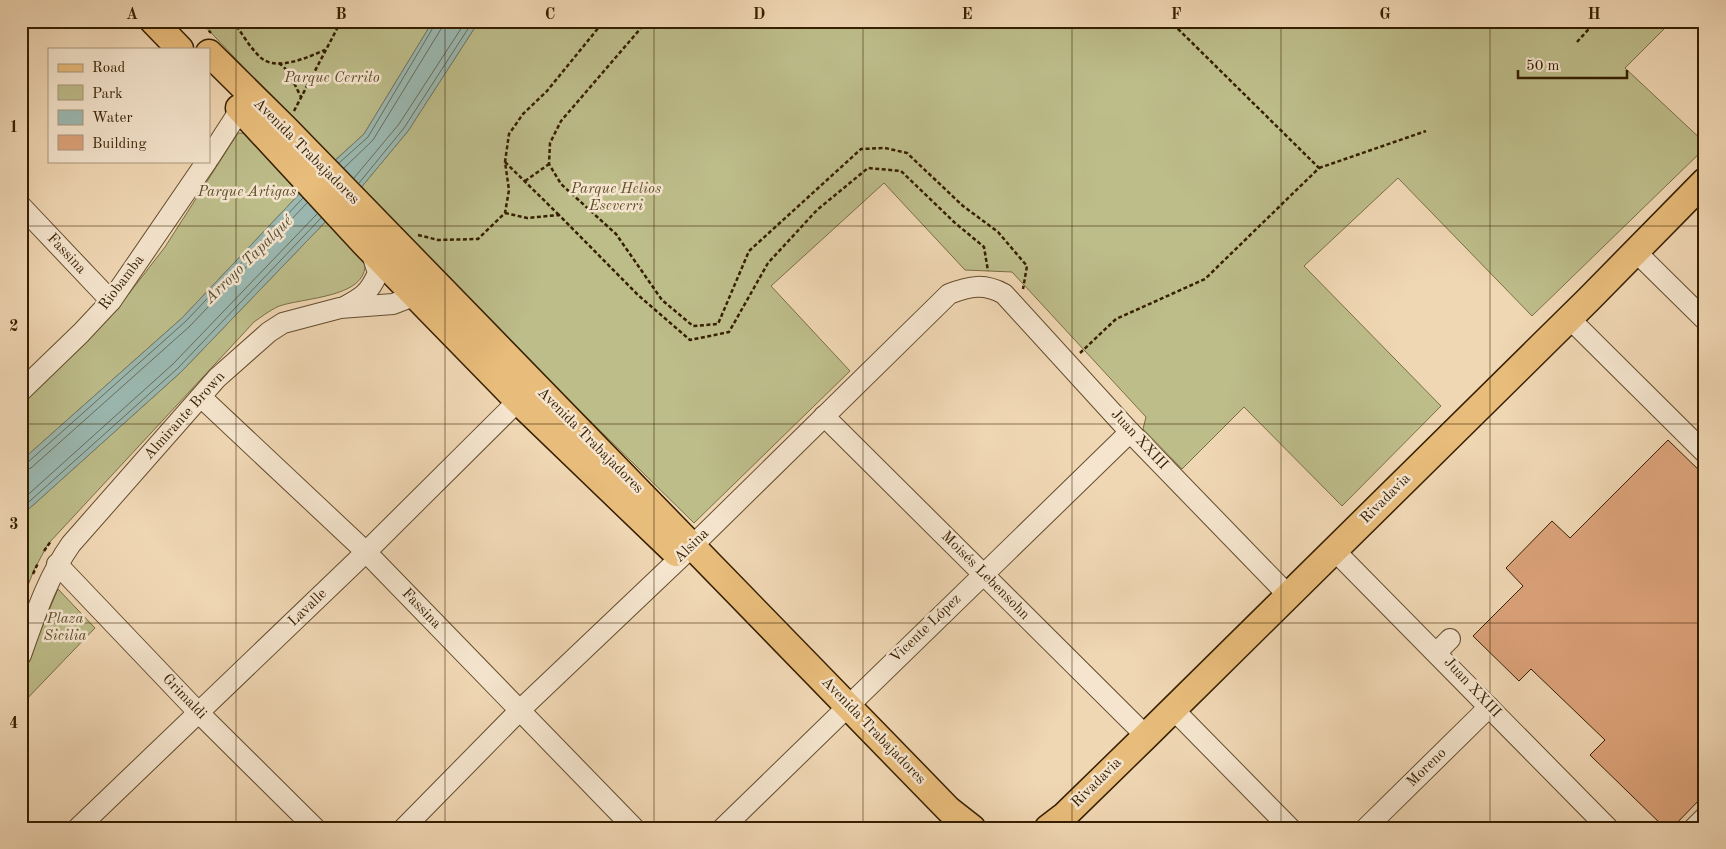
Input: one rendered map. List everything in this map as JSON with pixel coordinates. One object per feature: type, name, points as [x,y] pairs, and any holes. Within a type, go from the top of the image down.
[{"type":"main road","points":[[153,21],[179,48]]},
{"type":"main road","points":[[178,21],[204,48]]},
{"type":"main road","name":"Avenida Trabajadores","points":[[210,54],[246,103]]},
{"type":"main road","name":"Avenida Trabajadores","points":[[210,78],[283,129],[372,241],[422,286],[842,710],[950,828]]},
{"type":"main road","name":"Rivadavia","points":[[1056,824],[1636,252],[1705,181]]},
{"type":"main road","name":"Avenida Trabajadores","points":[[842,710],[949,810],[972,828]]},
{"type":"street","name":"Riobamba","points":[[210,157],[246,103]]},
{"type":"street","name":"Riobamba","points":[[21,391],[81,333],[110,301],[207,162]]},
{"type":"street","name":"Fassina","points":[[21,206],[110,301]]},
{"type":"street","points":[[340,308],[362,298],[371,287],[378,273],[372,241]]},
{"type":"street","points":[[1636,252],[1705,320]]},
{"type":"street","name":"Almirante Brown","points":[[21,655],[44,589],[57,564],[71,544],[217,378],[269,332],[283,323],[340,308],[393,304],[422,286]]},
{"type":"street","name":"Alsina","points":[[404,828],[520,710],[686,552],[949,294],[969,286],[990,286]]},
{"type":"street","name":"Juan XXIII","points":[[990,286],[1004,294],[1130,432],[1288,595]]},
{"type":"street","points":[[1569,318],[1661,418],[1705,453]]},
{"type":"street","name":"Lavalle","points":[[78,828],[366,552],[526,393]]},
{"type":"street","name":"Fassina","points":[[201,397],[366,552],[634,828]]},
{"type":"street","name":"Moisés Lebensohn","points":[[824,416],[1146,736]]},
{"type":"street","name":"Vicente López","points":[[723,828],[842,710],[1130,432]]},
{"type":"street","name":"Juan XXIII","points":[[1334,550],[1443,645],[1489,707],[1608,828]]},
{"type":"street","name":"Grimaldi","points":[[57,564],[198,712],[315,828]]},
{"type":"street","name":"Moreno","points":[[1366,828],[1489,707]]},
{"type":"street","points":[[1173,708],[1290,828]]},
{"type":"street","points":[[1694,828],[1705,817]]},
{"type":"path","points":[[233,21],[260,57],[277,62],[288,71],[301,96]]},
{"type":"path","points":[[283,129],[341,21]]},
{"type":"path","points":[[412,234],[438,240],[478,239],[505,213],[509,190],[506,162],[509,134],[523,114],[547,90],[604,21]]},
{"type":"path","points":[[647,21],[562,121],[550,143],[548,164],[562,184],[616,234],[662,300],[693,326],[718,324],[749,251],[861,149],[885,148],[907,153],[963,206],[998,232],[1027,266],[1019,310]]},
{"type":"path","points":[[1170,21],[1319,168]]},
{"type":"path","points":[[1577,42],[1596,21]]},
{"type":"path","points":[[277,62],[301,59],[325,50]]},
{"type":"path","points":[[1068,364],[1116,319],[1205,279],[1319,168],[1426,131]]},
{"type":"path","points":[[506,162],[638,295],[690,340],[729,332],[768,263],[817,210],[868,168],[901,171],[954,222],[984,247],[990,286]]},
{"type":"path","points":[[525,181],[548,164]]},
{"type":"path","points":[[505,213],[528,218],[559,215]]},
{"type":"green space","name":"Parque Cerrito","points":[[200,21],[433,21],[364,134],[333,162]]},
{"type":"green space","name":"Parque Helios Eseverri","points":[[479,21],[1672,21],[1625,68],[1705,143],[1705,148],[1532,316],[1398,178],[1304,266],[1441,406],[1342,506],[1244,407],[1182,469],[1143,429],[1146,417],[1012,272],[965,270],[884,183],[771,286],[850,371],[694,523],[395,229],[359,190],[408,131]]},
{"type":"green space","name":"Parque Artigas","points":[[238,133],[253,134],[304,189],[182,318],[21,461],[21,404],[117,309],[165,247]]},
{"type":"green space","name":"Parque Artigas","points":[[330,217],[354,243],[364,258],[364,271],[358,282],[347,289],[333,294],[277,307],[254,322],[48,544],[34,570],[21,603],[21,516],[181,372]]},
{"type":"green space","name":"Plaza Sicilia","points":[[58,589],[95,628],[21,705],[21,677]]},
{"type":"water","name":"Arroyo Tapalqué","points":[[433,21],[479,21],[408,131],[359,190],[330,217],[181,372],[21,516],[21,461],[182,318],[304,189],[364,134]]},
{"type":"building","points":[[1668,440],[1705,476],[1705,794],[1672,828],[1665,828],[1590,755],[1605,740],[1531,669],[1519,681],[1473,636],[1523,586],[1506,568],[1552,521],[1570,538]]}]
